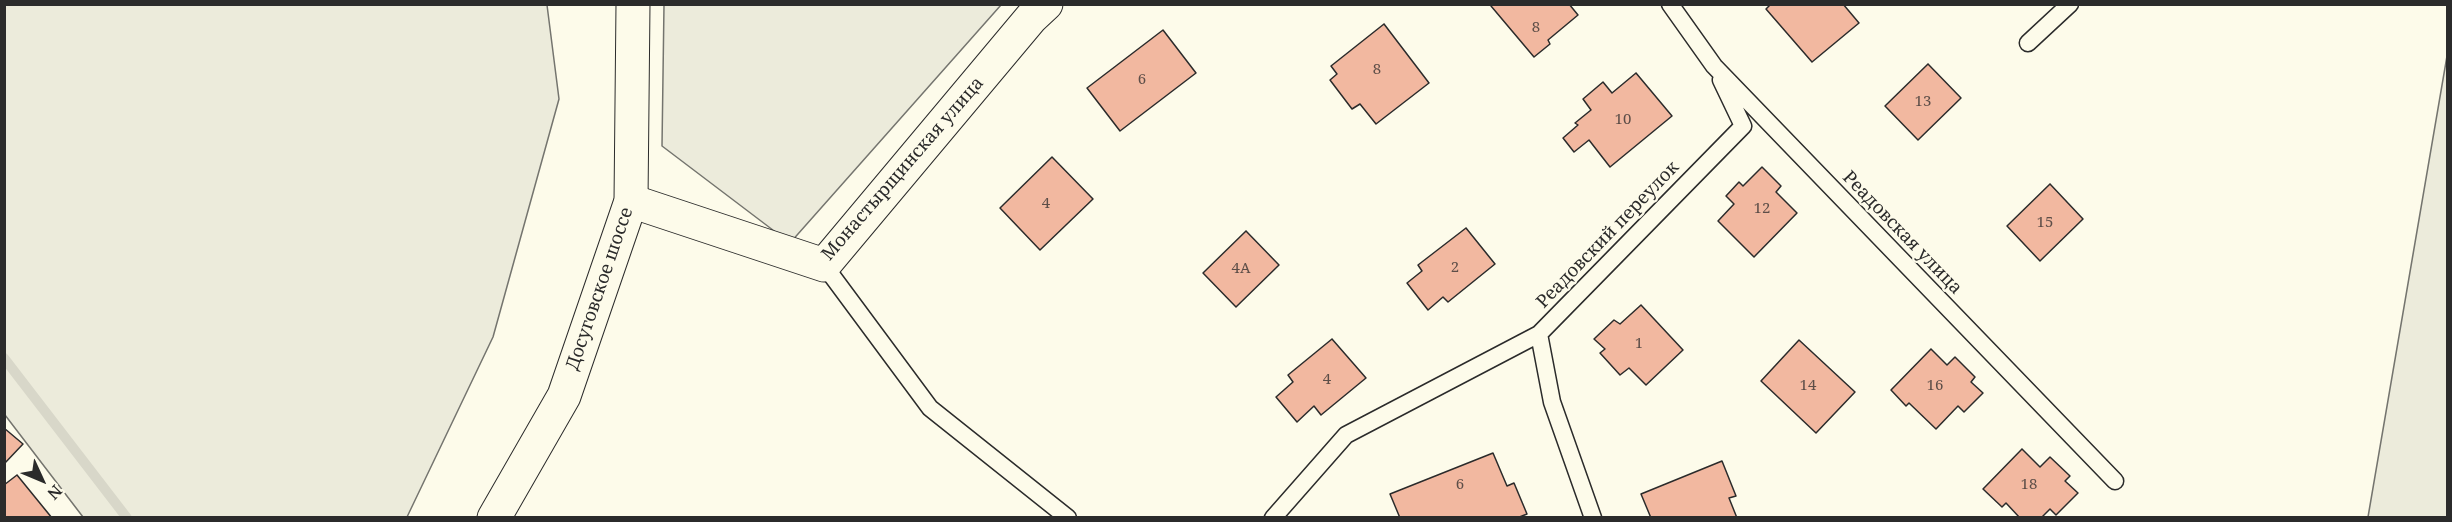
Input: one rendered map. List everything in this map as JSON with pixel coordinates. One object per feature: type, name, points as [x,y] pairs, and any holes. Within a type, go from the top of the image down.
[{"type":"main road","name":"Досуговское шоссе","points":[[494,518],[564,396],[631,201],[633,4]]},
{"type":"main road","name":"Монастырщинская улица","points":[[631,201],[824,265],[1031,18],[1046,4]]},
{"type":"lane","name":"Реадовская улица","points":[[1670,4],[1714,66],[2115,480]]},
{"type":"lane","points":[[2028,43],[2070,4]]},
{"type":"lane","name":"Реадовский переулок","points":[[1593,518],[1552,402],[1539,334],[1743,126],[1714,66]]},
{"type":"lane","points":[[824,265],[930,408],[1068,518]]},
{"type":"lane","points":[[1273,518],[1346,435],[1539,334]]},
{"type":"shaded area","points":[[5,4],[547,5],[559,99],[493,337],[407,517],[83,517],[5,415]]},
{"type":"shaded area","points":[[664,5],[1001,5],[790,243],[662,146]]},
{"type":"shaded area","points":[[2447,56],[2447,517],[2368,517]]},
{"type":"building","points":[[1493,4],[1569,4],[1578,15],[1548,40],[1550,44],[1534,57],[1491,6]]},
{"type":"building","points":[[1771,4],[1843,4],[1859,23],[1812,62],[1766,9]]},
{"type":"building","points":[[1384,24],[1429,83],[1376,124],[1360,104],[1352,109],[1330,80],[1337,74],[1331,66]]},
{"type":"building","points":[[1163,30],[1196,73],[1120,131],[1087,88]]},
{"type":"building","points":[[1928,64],[1961,98],[1918,140],[1885,106]]},
{"type":"building","points":[[1636,73],[1672,116],[1610,167],[1589,140],[1574,152],[1563,138],[1578,125],[1575,123],[1591,110],[1583,99],[1603,82],[1612,93]]},
{"type":"building","points":[[1052,157],[1093,199],[1040,250],[1000,208]]},
{"type":"building","points":[[1762,167],[1781,186],[1776,192],[1797,213],[1754,257],[1718,221],[1734,204],[1726,196],[1739,182],[1743,186]]},
{"type":"building","points":[[2050,184],[2083,219],[2040,261],[2007,226]]},
{"type":"building","points":[[1466,228],[1495,264],[1448,302],[1443,297],[1428,310],[1407,283],[1422,271],[1418,265]]},
{"type":"building","points":[[1246,231],[1279,265],[1236,307],[1203,273]]},
{"type":"building","points":[[1641,305],[1683,350],[1646,385],[1629,368],[1620,375],[1600,353],[1605,349],[1594,339],[1614,320],[1620,324]]},
{"type":"building","points":[[1332,339],[1366,378],[1321,415],[1314,406],[1297,422],[1276,397],[1293,382],[1288,375]]},
{"type":"building","points":[[1799,340],[1855,392],[1816,433],[1761,381]]},
{"type":"building","points":[[1931,349],[1947,365],[1955,357],[1975,377],[1971,382],[1983,393],[1964,412],[1958,406],[1936,429],[1909,403],[1906,406],[1891,390]]},
{"type":"building","points":[[4,428],[23,444],[4,464]]},
{"type":"building","points":[[2022,449],[2040,467],[2050,457],[2070,476],[2065,481],[2078,493],[2056,515],[2050,509],[2041,518],[2020,518],[2006,503],[2002,507],[1983,489]]},
{"type":"building","points":[[1493,453],[1507,486],[1514,483],[1527,514],[1517,518],[1400,518],[1390,494]]},
{"type":"building","points":[[1722,461],[1736,496],[1729,498],[1737,518],[1651,518],[1641,494]]},
{"type":"building","points":[[17,475],[52,518],[4,518],[4,485]]},
{"type":"waterway","points":[[4,358],[127,518]]}]
